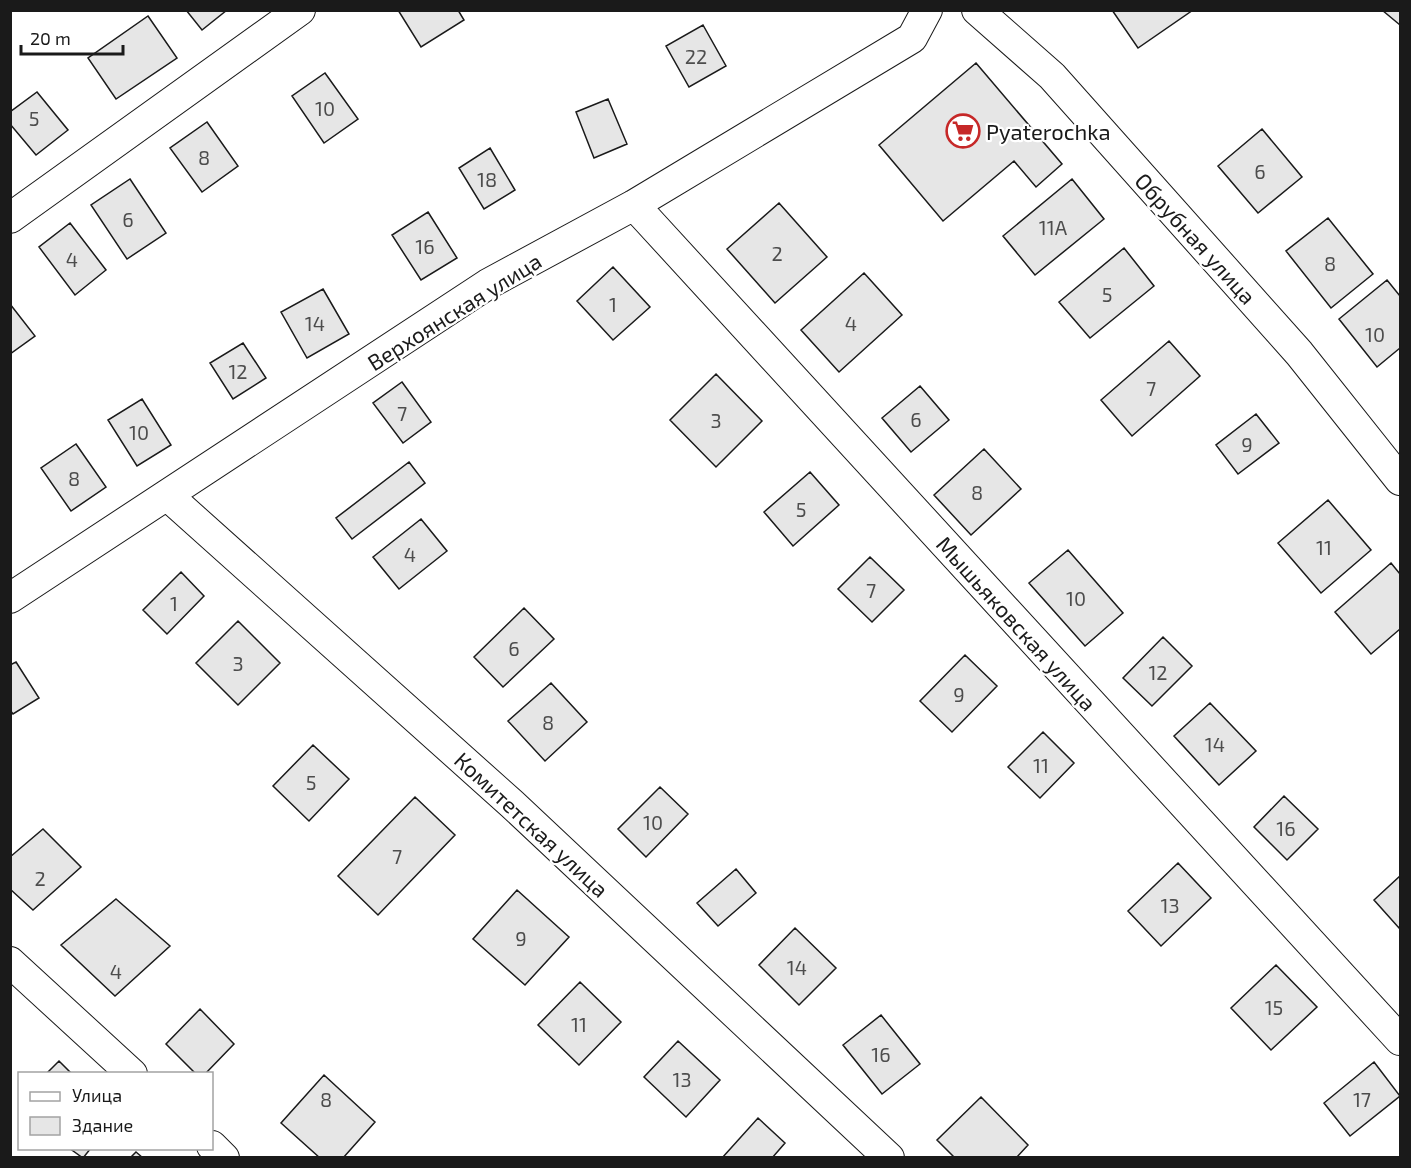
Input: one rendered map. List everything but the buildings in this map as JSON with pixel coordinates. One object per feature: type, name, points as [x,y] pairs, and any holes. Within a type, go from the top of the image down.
[{"type":"street","points":[[10,218],[300,10]]},
{"type":"street","name":"Верхоянская улица","points":[[10,598],[488,284],[634,205],[912,39],[927,10]]},
{"type":"street","name":"Обрубная улица","points":[[977,10],[1052,76],[1299,353],[1401,480]]},
{"type":"street","name":"Мышьяковская улица","points":[[634,205],[1401,1040]]},
{"type":"street","name":"Комитетская улица","points":[[168,496],[512,804],[890,1158]]},
{"type":"street","points":[[10,962],[130,1072]]},
{"type":"street","points":[[213,1147],[224,1158]]},
{"type":"place","name":"Pyaterochka","points":[[963,131]]}]
